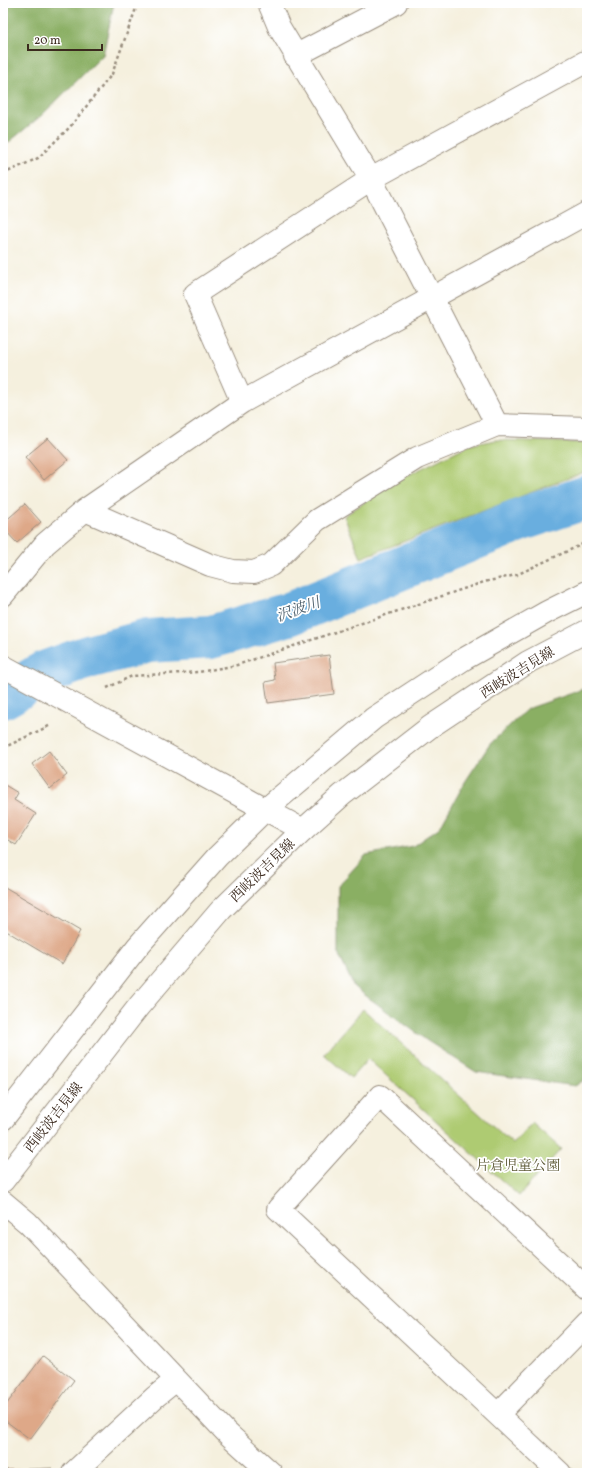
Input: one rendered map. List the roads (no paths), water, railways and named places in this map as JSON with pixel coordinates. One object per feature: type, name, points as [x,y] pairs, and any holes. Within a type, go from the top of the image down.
[{"type":"street","points":[[269,3],[278,27],[371,179],[497,425]]},
{"type":"street","points":[[296,56],[396,3]]},
{"type":"street","points":[[242,402],[195,294],[371,179],[587,61]]},
{"type":"street","points":[[3,595],[45,544],[85,510],[242,402],[587,213]]},
{"type":"street","points":[[85,510],[210,565],[232,571],[254,572],[271,565],[317,520],[417,458],[497,425],[587,428]]},
{"type":"street","points":[[3,1118],[138,946],[217,857],[265,810],[374,718],[464,659],[547,612],[587,592]]},
{"type":"street","name":"西岐波吉見線","points":[[3,1181],[139,1006],[221,910],[303,830],[342,795],[430,727],[528,662],[587,631]]},
{"type":"street","points":[[3,666],[303,830]]},
{"type":"street","points":[[560,1473],[278,1209],[380,1096],[587,1289]]},
{"type":"street","points":[[3,1202],[28,1223],[227,1433],[271,1473]]},
{"type":"street","points":[[498,1414],[587,1322]]},
{"type":"street","points":[[73,1473],[155,1397],[176,1380]]},
{"type":"waterway","name":"沢波川","points":[[3,697],[44,673],[88,657],[148,641],[211,637],[289,614],[519,520],[587,497]]},
{"type":"park label","name":"片倉児童公園","points":[[518,1165]]}]
